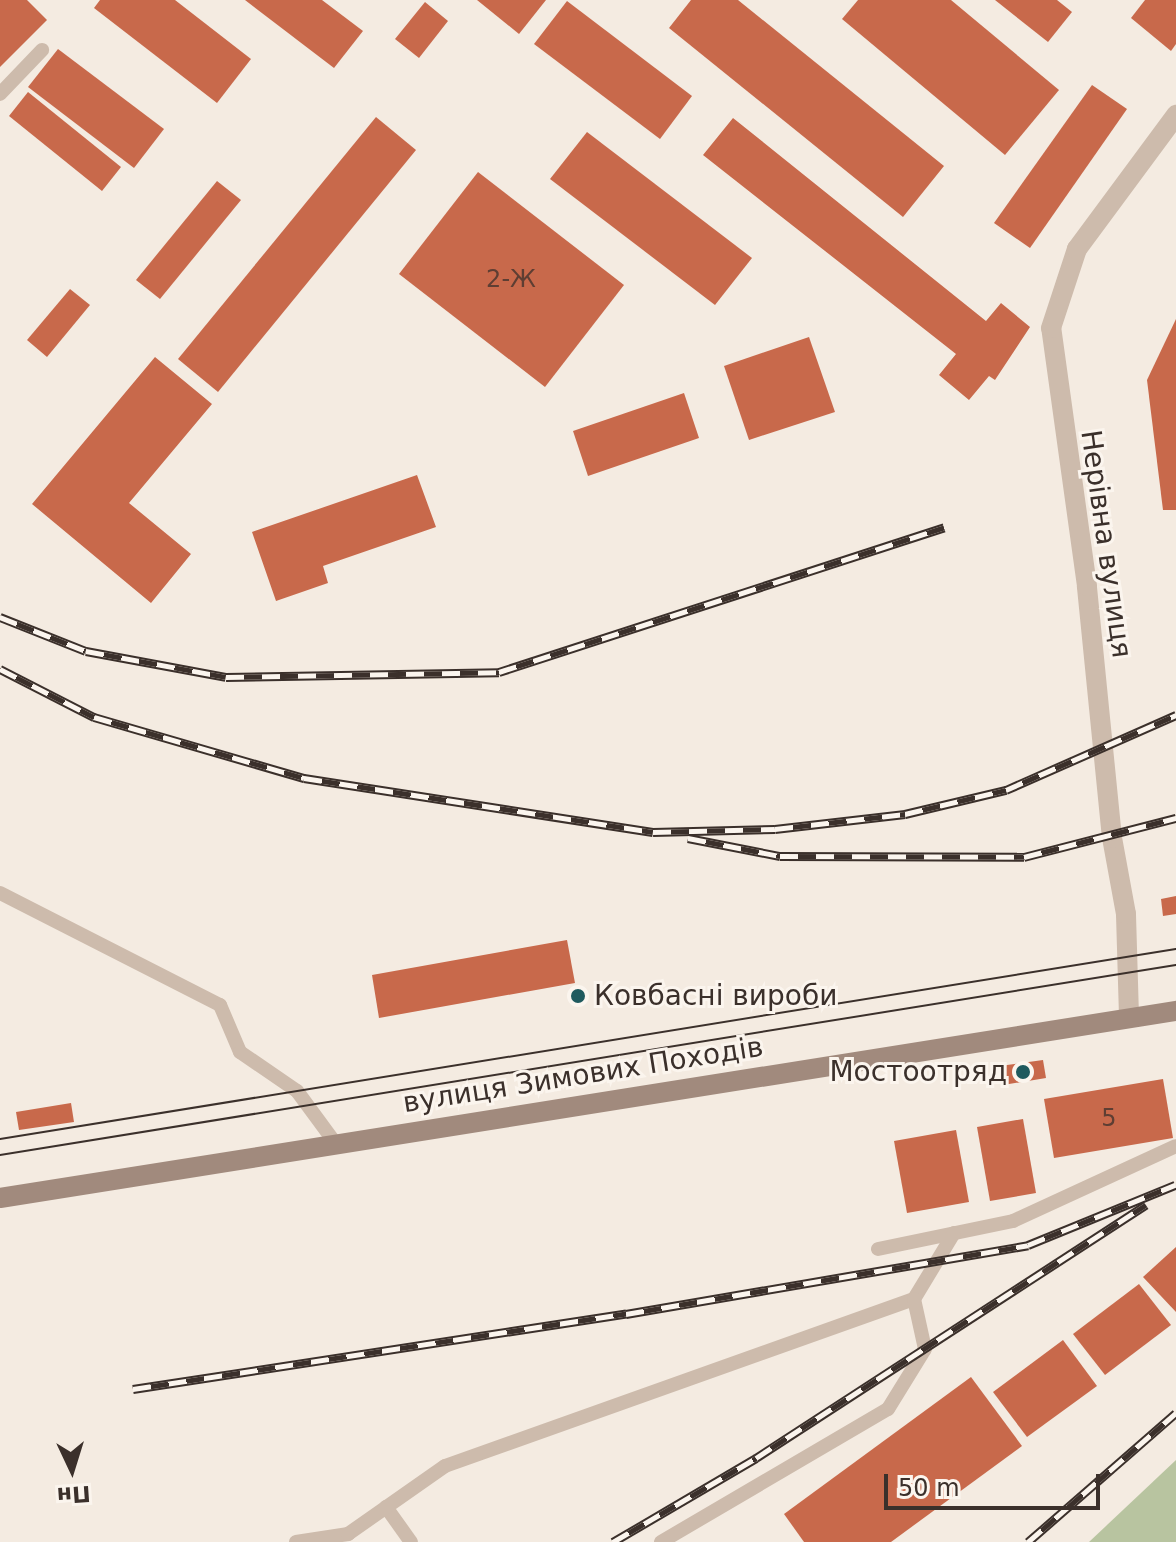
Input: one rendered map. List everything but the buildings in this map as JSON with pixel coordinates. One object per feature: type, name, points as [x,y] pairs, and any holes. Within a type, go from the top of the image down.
[{"type":"main road","name":"вулиця Зимових Походів","points":[[0,1198],[1129,1016],[1176,1011]]},
{"type":"street","name":"Нерівна вулиця","points":[[1129,1016],[1126,914],[1112,838],[1087,586],[1051,328],[1077,249],[1176,115]]},
{"type":"lane","points":[[0,94],[42,50]]},
{"type":"lane","points":[[0,893],[220,1005],[240,1052],[297,1091],[336,1144]]},
{"type":"lane","points":[[878,1249],[1013,1221],[1176,1146]]},
{"type":"lane","points":[[296,1542],[348,1534],[445,1466],[914,1299],[954,1233]]},
{"type":"lane","points":[[661,1542],[888,1409],[925,1349],[914,1299]]},
{"type":"lane","points":[[386,1507],[411,1542]]},
{"type":"green space","points":[[1176,1460],[1176,1542],[1089,1542]]},
{"type":"tram line","points":[[0,1139],[1176,949]]},
{"type":"tram line","points":[[0,1155],[1176,965]]},
{"type":"railway","points":[[0,617],[86,651],[226,677],[499,672],[944,527]]},
{"type":"railway","points":[[0,669],[94,717],[304,778],[653,832],[775,829],[905,814],[1006,790],[1176,715]]},
{"type":"railway","points":[[688,838],[780,856],[1024,857],[1176,818]]},
{"type":"railway","points":[[133,1389],[626,1314],[1028,1245],[1175,1185]]},
{"type":"railway","points":[[613,1542],[756,1458],[1146,1205]]},
{"type":"railway","points":[[1028,1542],[1176,1413]]},
{"type":"place","name":"Ковбасні вироби","points":[[578,996]]},
{"type":"place","name":"Мостоотряд","points":[[1023,1072]]}]
